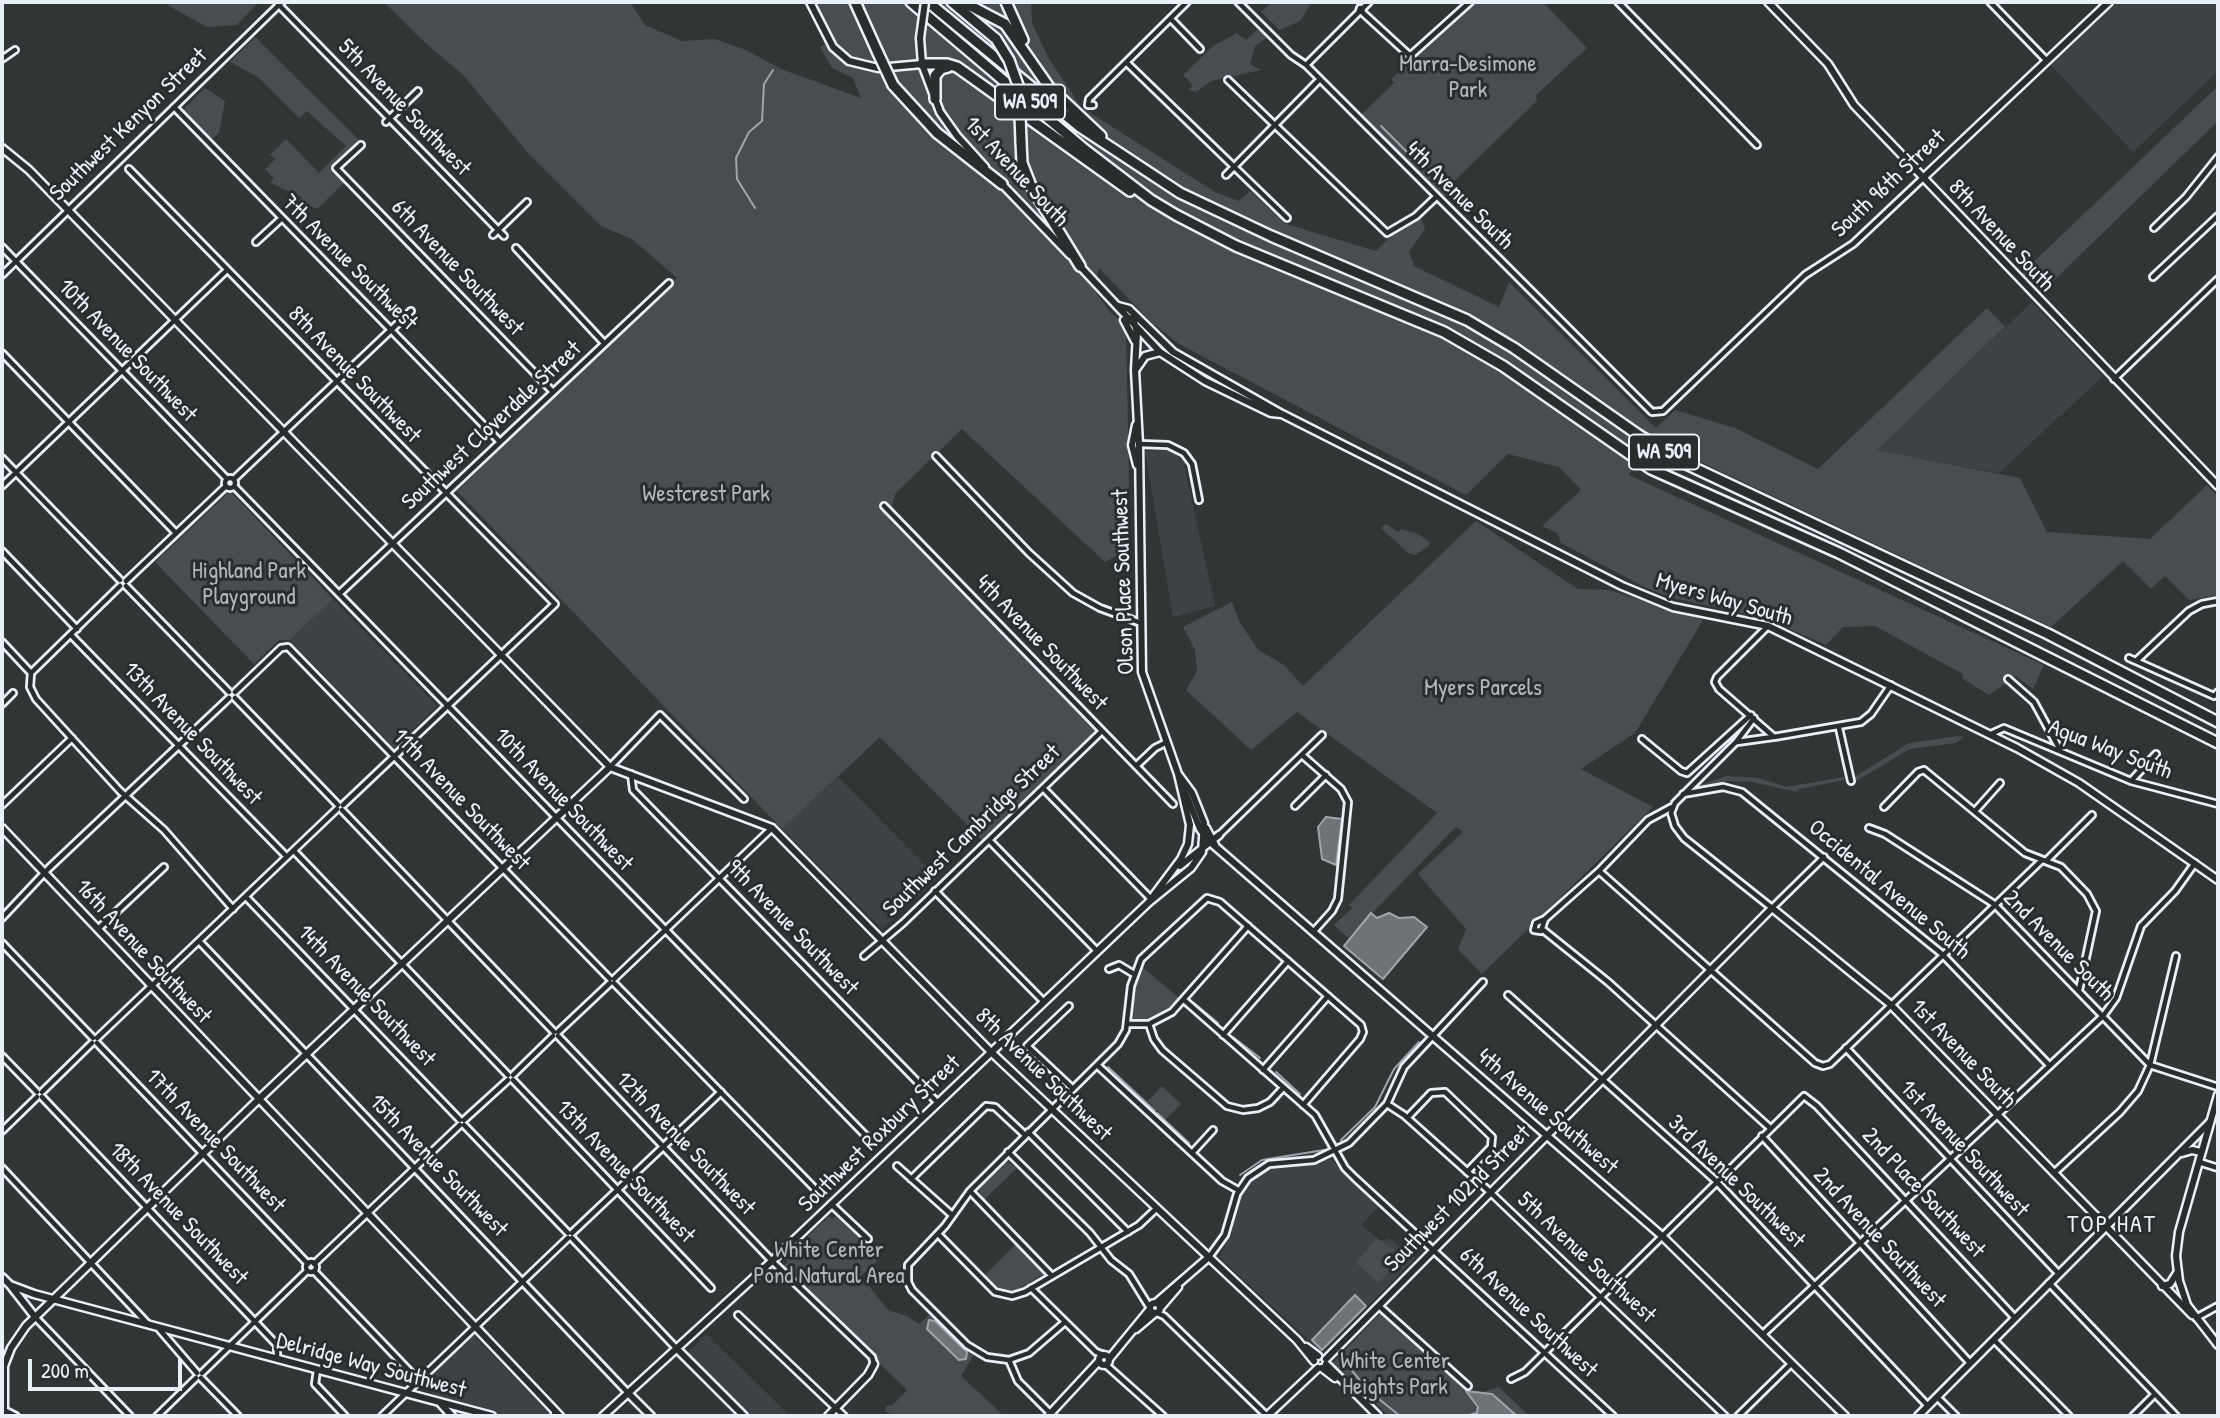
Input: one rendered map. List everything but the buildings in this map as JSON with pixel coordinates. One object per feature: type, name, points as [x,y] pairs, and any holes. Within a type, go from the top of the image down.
[{"type":"highway","points":[[855,2],[893,85],[937,133],[1002,184]]},
{"type":"highway","name":"WA 509","points":[[911,2],[1083,148],[1151,200],[1236,246],[1444,332],[1503,366],[1659,473],[1839,553],[2218,743]]},
{"type":"highway","name":"WA 509","points":[[927,2],[1061,113],[1126,158],[1201,204],[1487,331],[1686,464],[2048,634],[2218,722]]},
{"type":"highway","points":[[952,2],[996,39],[1009,60],[1019,88],[1022,163],[1031,186],[1080,266]]},
{"type":"highway","points":[[963,2],[1005,24],[1063,102],[1126,158]]},
{"type":"highway","points":[[1006,2],[1036,67]]},
{"type":"highway","points":[[922,64],[947,64],[957,67],[1103,174],[1151,200]]},
{"type":"highway","points":[[935,100],[937,73],[944,68],[957,67]]},
{"type":"street","points":[[810,2],[832,47],[849,61],[864,68],[922,64]]},
{"type":"street","name":"1st Avenue South","points":[[927,2],[920,38],[922,64],[935,100],[957,136],[1119,309]]},
{"type":"street","points":[[1091,97],[1187,2]]},
{"type":"street","name":"4th Avenue South","points":[[1238,2],[1291,55],[1306,65],[1318,81],[1644,407],[1656,413]]},
{"type":"street","points":[[1354,2],[1410,56],[1470,2]]},
{"type":"street","points":[[1306,65],[1369,2]]},
{"type":"street","points":[[1618,2],[1757,145]]},
{"type":"street","name":"8th Avenue South","points":[[1768,2],[1828,64],[1850,100],[2218,486]]},
{"type":"street","points":[[1990,2],[2046,60]]},
{"type":"street","name":"South 96th Street","points":[[1656,413],[1672,403],[1805,275],[1853,244],[2109,2]]},
{"type":"street","name":"Southwest Kenyon Street","points":[[2,275],[280,3]]},
{"type":"street","name":"5th Avenue Southwest","points":[[280,3],[388,120],[504,236]]},
{"type":"street","points":[[1171,19],[1200,49]]},
{"type":"street","points":[[2,59],[15,50]]},
{"type":"street","points":[[1127,63],[1287,218]]},
{"type":"street","points":[[1228,80],[1277,124],[1388,234],[1416,216],[1435,198]]},
{"type":"street","points":[[1226,175],[1318,81]]},
{"type":"street","points":[[388,120],[418,91]]},
{"type":"street","name":"7th Avenue Southwest","points":[[174,107],[500,442]]},
{"type":"street","name":"6th Avenue Southwest","points":[[361,145],[336,168],[553,392]]},
{"type":"street","points":[[2,148],[29,170],[610,766],[772,828],[311,1264],[157,1416]]},
{"type":"street","points":[[2154,228],[2186,197],[2218,157]]},
{"type":"street","name":"8th Avenue Southwest","points":[[129,169],[555,604],[502,655]]},
{"type":"street","points":[[493,234],[527,202]]},
{"type":"street","points":[[2153,277],[2218,216]]},
{"type":"street","points":[[256,242],[281,219]]},
{"type":"street","name":"10th Avenue Southwest","points":[[2,247],[227,479]]},
{"type":"street","points":[[516,248],[604,344]]},
{"type":"street","points":[[2,486],[227,270]]},
{"type":"street","points":[[2114,379],[2218,279]]},
{"type":"street","name":"Southwest Cloverdale Street","points":[[339,594],[669,283]]},
{"type":"street","points":[[1119,309],[1129,309],[1138,331],[1160,342]]},
{"type":"street","name":"Myers Way South","points":[[1119,309],[1160,352],[1216,386],[1271,413],[1282,414]]},
{"type":"street","name":"Olson Place Southwest","points":[[1119,309],[1135,341]]},
{"type":"street","name":"Myers Way South","points":[[1129,309],[1160,342],[1196,367],[1282,414],[1650,599],[1673,607],[1768,626],[1991,734],[2079,783],[2218,880]]},
{"type":"street","points":[[233,909],[164,830],[125,796],[36,699],[29,683],[31,673],[226,486],[227,479],[234,479],[411,311]]},
{"type":"street","name":"Olson Place Southwest","points":[[1138,331],[1135,341],[1135,370],[1144,682],[1178,774],[1190,825],[1188,844]]},
{"type":"street","points":[[1135,370],[1145,356],[1160,352]]},
{"type":"street","points":[[2,353],[177,533]]},
{"type":"street","name":"Olson Place Southwest","points":[[1137,423],[1132,445],[1138,468]]},
{"type":"street","points":[[1139,444],[1168,444],[1184,453],[1192,464],[1199,500]]},
{"type":"street","points":[[936,456],[1029,553],[1073,593],[1100,608],[1141,623]]},
{"type":"street","name":"12th Avenue Southwest","points":[[2,458],[340,807],[772,1261],[872,1357],[874,1364]]},
{"type":"street","points":[[226,486],[234,486],[234,479]]},
{"type":"street","name":"10th Avenue Southwest","points":[[234,486],[868,1138]]},
{"type":"street","name":"4th Avenue Southwest","points":[[884,506],[1173,804]]},
{"type":"street","points":[[2,551],[77,629]]},
{"type":"street","points":[[2136,661],[2189,611],[2202,604],[2218,601]]},
{"type":"street","points":[[1768,626],[1715,682],[1717,688],[1753,716],[1774,737]]},
{"type":"street","name":"13th Avenue Southwest","points":[[71,635],[287,857]]},
{"type":"street","points":[[2,642],[31,673]]},
{"type":"street","name":"11th Avenue Southwest","points":[[232,695],[281,648],[286,647],[820,1194]]},
{"type":"street","points":[[2,1131],[294,850],[502,655]]},
{"type":"street","points":[[2129,658],[2216,694]]},
{"type":"street","points":[[2008,679],[2039,708],[2060,750]]},
{"type":"street","points":[[1736,742],[1839,728],[1868,718],[1891,685]]},
{"type":"street","points":[[2,704],[13,693]]},
{"type":"street","points":[[2,918],[232,695]]},
{"type":"street","points":[[16,1416],[4,1413],[7,1358],[20,1334],[35,1317],[259,1099],[557,818],[660,715],[744,799]]},
{"type":"street","points":[[1545,919],[1542,929],[1537,932],[1533,928],[1599,872],[1603,864],[1648,820],[1673,806],[1736,742],[1753,716]]},
{"type":"street","points":[[1642,738],[1681,771],[1688,773],[1753,716]]},
{"type":"street","points":[[1839,728],[1851,781]]},
{"type":"street","name":"Aqua Way South","points":[[1991,734],[2004,728],[2131,781],[2218,804]]},
{"type":"street","name":"Southwest Cambridge Street","points":[[864,956],[902,923],[1102,731]]},
{"type":"street","points":[[1175,870],[1219,835],[1322,735]]},
{"type":"street","points":[[2,806],[72,738]]},
{"type":"street","points":[[1136,766],[1155,748],[1167,742]]},
{"type":"street","points":[[2131,781],[2156,754]]},
{"type":"street","points":[[1302,755],[1326,775],[1346,797],[1338,899],[1332,911],[1314,931]]},
{"type":"street","points":[[1884,807],[1922,771],[1926,771],[2025,853],[2061,867],[2087,894],[2096,911],[2079,990]]},
{"type":"street","name":"9th Avenue Southwest","points":[[631,774],[633,790],[938,1103]]},
{"type":"street","points":[[1178,774],[1209,843]]},
{"type":"street","name":"Olson Place Southwest","points":[[1178,774],[1192,793],[1209,843]]},
{"type":"street","points":[[1295,806],[1326,775]]},
{"type":"street","points":[[1975,811],[2000,783]]},
{"type":"street","name":"Occidental Avenue South","points":[[1683,794],[1723,787],[1738,789],[1942,954],[2050,1066]]},
{"type":"street","points":[[1043,788],[1148,900]]},
{"type":"street","name":"1st Avenue South","points":[[1673,806],[1672,820],[1681,834],[1890,1004],[2194,1317],[2218,1345]]},
{"type":"street","points":[[1599,872],[1815,1063],[1823,1066],[1830,1064],[1994,904],[2092,815]]},
{"type":"street","name":"16th Avenue Southwest","points":[[2,828],[557,1415]]},
{"type":"street","name":"8th Avenue Southwest","points":[[772,828],[992,1052],[1378,1416]]},
{"type":"street","name":"2nd Avenue South","points":[[1869,828],[1885,834],[1994,904],[2150,1065],[2218,1087]]},
{"type":"street","points":[[989,840],[1097,951]]},
{"type":"street","name":"4th Avenue Southwest","points":[[1209,843],[1314,931],[1662,1236],[1845,1416]]},
{"type":"street","name":"Southwest Roxbury Street","points":[[1148,900],[1179,880],[1209,843]]},
{"type":"street","name":"Southwest Roxbury Street","points":[[603,1416],[772,1261],[1097,951],[1175,870],[1188,844]]},
{"type":"street","name":"13th Avenue Southwest","points":[[294,850],[711,1288]]},
{"type":"street","points":[[1772,908],[1824,857]]},
{"type":"street","points":[[1762,1335],[2103,1016],[2116,999],[2141,926],[2175,891],[2195,863]]},
{"type":"street","points":[[98,929],[164,867]]},
{"type":"street","points":[[935,891],[1044,1002]]},
{"type":"street","name":"14th Avenue Southwest","points":[[246,897],[744,1416]]},
{"type":"street","points":[[1065,1322],[1037,1348],[1009,1360],[987,1357],[974,1351],[912,1290],[907,1273],[911,1260],[937,1234],[970,1191],[1122,1039],[1127,1024],[1134,974],[1144,954],[1207,898],[1216,900],[1248,926],[1359,1022],[1363,1030],[1360,1040],[1303,1105]]},
{"type":"street","name":"Southwest 102nd Street","points":[[1267,1416],[1772,908]]},
{"type":"street","points":[[1127,1024],[1149,1024],[1167,1016],[1248,926]]},
{"type":"street","points":[[1511,1379],[1525,1372],[1770,1128],[1608,982],[1542,929]]},
{"type":"street","name":"15th Avenue Southwest","points":[[199,942],[650,1416]]},
{"type":"street","name":"17th Avenue Southwest","points":[[2,943],[311,1264]]},
{"type":"street","points":[[2054,1173],[2133,1098],[2150,1065],[2176,956]]},
{"type":"street","points":[[1223,1035],[1288,961]]},
{"type":"street","points":[[1109,969],[1119,965],[1134,974]]},
{"type":"street","points":[[1009,1360],[1015,1377],[1051,1416],[1209,1257],[1225,1235],[1238,1190],[1248,1178],[1269,1164],[1314,1160],[1337,1152],[1363,1131],[1387,1104],[1400,1072],[1483,982]]},
{"type":"street","name":"3rd Avenue Southwest","points":[[1508,995],[1716,1181],[1928,1406]]},
{"type":"street","points":[[1263,1070],[1328,996]]},
{"type":"street","name":"6th Avenue Southwest","points":[[1184,1000],[1323,1124],[1345,1168],[1355,1178],[1613,1416]]},
{"type":"street","points":[[1069,1006],[1027,1046],[1073,1088]]},
{"type":"street","points":[[1149,1024],[1159,1047],[1227,1106],[1243,1110],[1258,1108],[1270,1102],[1283,1088]]},
{"type":"street","name":"1st Avenue Southwest","points":[[1846,1048],[2057,1273]]},
{"type":"street","name":"18th Avenue Southwest","points":[[2,1056],[278,1346],[277,1360]]},
{"type":"street","points":[[1097,1065],[1222,1181],[1238,1190]]},
{"type":"street","points":[[1407,1118],[1437,1090],[1445,1092],[1490,1132],[1493,1139],[1491,1147],[1467,1172]]},
{"type":"street","points":[[382,1416],[721,1092]]},
{"type":"street","points":[[2162,1286],[2173,1281],[2177,1273],[2179,1231],[2218,1095]]},
{"type":"street","name":"2nd Place Southwest","points":[[1770,1128],[1804,1096],[1817,1106],[2015,1318]]},
{"type":"street","name":"5th Avenue Southwest","points":[[1387,1104],[1407,1118],[1490,1192],[1725,1416]]},
{"type":"street","points":[[911,1179],[981,1108],[990,1105],[1027,1134],[1128,1232]]},
{"type":"street","points":[[1917,1416],[2210,1122]]},
{"type":"street","points":[[1192,1153],[1213,1130]]},
{"type":"street","name":"2nd Avenue Southwest","points":[[1762,1136],[1970,1363]]},
{"type":"street","points":[[2172,1161],[2188,1150],[2201,1152]]},
{"type":"street","points":[[1008,1152],[1129,1274],[1156,1309],[1267,1416]]},
{"type":"street","points":[[2199,1162],[2218,1168]]},
{"type":"street","points":[[897,1166],[952,1215]]},
{"type":"street","points":[[2,1168],[150,1325]]},
{"type":"street","points":[[970,1191],[1052,1276]]},
{"type":"street","points":[[831,1205],[868,1239]]},
{"type":"street","points":[[937,1234],[1000,1295],[1012,1296],[1031,1288],[1128,1232],[1157,1208]]},
{"type":"street","points":[[311,1264],[314,1271],[418,1380]]},
{"type":"street","points":[[307,1270],[314,1271]]},
{"type":"street","points":[[2177,1273],[2194,1317],[2218,1306]]},
{"type":"street","name":"Delridge Way Southwest","points":[[2,1277],[10,1285],[54,1300],[492,1416]]},
{"type":"street","points":[[2048,1283],[2176,1416]]},
{"type":"street","points":[[10,1285],[35,1317],[130,1416]]},
{"type":"street","points":[[1031,1288],[1163,1416]]},
{"type":"street","points":[[1378,1306],[1468,1385]]},
{"type":"street","points":[[738,1315],[844,1416]]},
{"type":"street","points":[[160,1330],[238,1416]]},
{"type":"street","points":[[1993,1340],[2068,1416]]},
{"type":"street","points":[[828,1416],[868,1375],[874,1364]]},
{"type":"street","points":[[1738,1416],[1791,1364]]},
{"type":"street","points":[[317,1370],[316,1386],[345,1416]]},
{"type":"street","points":[[2133,1416],[2155,1394]]},
{"type":"street","points":[[1937,1397],[1956,1416]]},
{"type":"street","points":[[440,1403],[452,1416]]},
{"type":"street","points":[[465,1416],[475,1412]]},
{"type":"shaded area","points":[[2118,2],[2218,2],[2218,71],[2133,152],[2051,65]]},
{"type":"shaded area","points":[[2032,302],[2103,376],[1999,473],[1876,450]]},
{"type":"shaded area","points":[[1170,450],[1183,460],[1215,606],[1173,617],[1145,451]]},
{"type":"shaded area","points":[[333,599],[437,706],[394,748],[290,640]]},
{"type":"shaded area","points":[[838,777],[938,878],[882,929],[782,829]]},
{"type":"shaded area","points":[[1326,817],[1342,819],[1336,865],[1322,859],[1318,827]]},
{"type":"shaded area","points":[[1371,913],[1377,918],[1389,913],[1399,918],[1414,917],[1427,927],[1383,979],[1344,946]]},
{"type":"shaded area","points":[[1331,1159],[1379,1206],[1361,1225],[1381,1241],[1389,1238],[1416,1258],[1320,1353],[1219,1257],[1231,1234],[1242,1193],[1251,1181],[1270,1168],[1315,1164]]},
{"type":"shaded area","points":[[1355,1295],[1366,1306],[1322,1350],[1312,1340]]},
{"type":"shaded area","points":[[929,1320],[935,1321],[967,1352],[966,1359],[959,1360],[927,1329]]},
{"type":"shaded area","points":[[472,1334],[552,1416],[456,1416],[423,1384]]},
{"type":"shaded area","points":[[706,1334],[790,1416],[752,1416],[688,1353]]},
{"type":"shaded area","points":[[1466,1391],[1492,1394],[1517,1416],[1476,1416],[1478,1407]]},
{"type":"green space","points":[[162,2],[259,2],[237,25],[207,27]]},
{"type":"green space","name":"Westcrest Park","points":[[384,2],[630,2],[645,25],[682,41],[715,39],[746,50],[781,69],[861,98],[853,78],[832,68],[820,47],[833,40],[814,2],[1031,2],[1032,23],[1048,57],[1081,107],[1215,192],[1239,201],[1250,191],[1286,224],[1376,251],[1391,236],[1420,217],[1425,229],[1409,252],[1414,266],[1499,307],[1509,282],[1656,428],[1675,410],[1735,428],[1818,469],[1987,308],[2005,327],[1877,450],[2020,478],[2047,532],[2150,539],[2207,485],[2218,497],[2218,595],[2189,600],[2165,576],[2151,589],[2123,561],[2051,627],[1690,457],[1651,434],[1629,475],[2044,665],[2033,689],[2016,676],[1989,695],[1963,679],[1963,674],[1875,626],[1843,627],[1826,645],[1765,618],[1673,598],[1646,588],[1561,543],[1557,533],[1542,526],[1581,490],[1559,467],[1508,454],[1466,495],[1181,345],[1153,324],[1099,268],[1094,290],[1111,313],[1126,326],[1129,482],[1126,550],[1105,562],[962,429],[895,494],[889,519],[1097,732],[982,840],[880,737],[782,829],[457,491],[677,278],[632,239],[601,226],[527,152],[464,76]]},
{"type":"green space","points":[[1272,2],[1312,2],[1300,21],[1280,30],[1261,12]]},
{"type":"green space","name":"Marra-Desimone Park","points":[[1475,2],[1543,2],[1587,48],[1536,95],[1537,101],[1449,186],[1444,198],[1436,194],[1359,117],[1394,83],[1391,79],[1403,67]]},
{"type":"green space","points":[[1259,28],[1266,38],[1255,46],[1250,64],[1261,70],[1211,81],[1196,92],[1188,90],[1193,85],[1183,75],[1213,46],[1237,33],[1246,40]]},
{"type":"green space","points":[[255,37],[360,141],[332,168],[345,182],[317,209],[298,201],[302,197],[270,183],[274,178],[265,169],[275,159],[270,155],[286,139],[319,173],[346,146],[307,111],[299,118],[258,77],[230,62]]},
{"type":"green space","points":[[2218,86],[2218,121],[2040,294],[2021,274]]},
{"type":"green space","points":[[205,88],[225,101],[219,133],[212,139],[183,110]]},
{"type":"green space","name":"Highland Park Playground","points":[[230,491],[333,599],[290,640],[279,640],[254,664],[155,562]]},
{"type":"green space","name":"Myers Parcels","points":[[1476,521],[1578,589],[1609,590],[1703,620],[1635,733],[1581,769],[1653,807],[1482,974],[1458,949],[1466,929],[1418,874],[1463,832],[1456,827],[1348,938],[1334,925],[1352,908],[1349,905],[1437,813],[1297,712],[1251,750],[1186,690],[1197,671],[1195,650],[1183,627],[1232,602],[1239,621],[1258,650],[1284,665],[1303,686]]},
{"type":"green space","points":[[1386,524],[1398,532],[1401,529],[1418,534],[1429,541],[1429,546],[1415,555],[1408,553],[1381,528]]},
{"type":"green space","points":[[1964,737],[1956,743],[1910,749],[1856,781],[1853,778],[1909,743]]},
{"type":"green space","points":[[1726,776],[1759,778],[1786,787],[1844,777],[1844,780],[1799,789],[1798,792],[1752,782],[1726,781],[1706,789],[1701,785]]},
{"type":"green space","points":[[1142,967],[1179,998],[1164,1013],[1145,1021],[1135,1020],[1131,1015],[1134,987]]},
{"type":"green space","points":[[1162,1086],[1181,1104],[1165,1120],[1148,1101]]},
{"type":"green space","points":[[1006,1161],[1017,1168],[984,1200],[978,1189]]},
{"type":"green space","name":"White Center Pond Natural Area","points":[[829,1216],[832,1219],[836,1216],[880,1258],[861,1276],[888,1310],[907,1316],[919,1324],[929,1315],[973,1356],[961,1376],[1004,1416],[894,1416],[885,1411],[886,1406],[893,1405],[907,1390],[804,1290],[784,1265],[788,1262],[785,1258]]},
{"type":"green space","points":[[1376,1238],[1399,1252],[1400,1258],[1379,1283],[1356,1263]]},
{"type":"green space","points":[[1016,1244],[1043,1272],[1016,1291],[1002,1291],[985,1275]]},
{"type":"green space","name":"White Center Heights Park","points":[[1380,1313],[1466,1391],[1483,1392],[1499,1387],[1529,1416],[1389,1416],[1332,1364]]},
{"type":"waterway","points":[[755,208],[737,179],[736,158],[749,132],[762,121],[764,84],[773,70]]},
{"type":"waterway","points":[[1381,126],[1407,152],[1424,160]]},
{"type":"waterway","points":[[1194,1003],[1218,1023]]},
{"type":"waterway","points":[[1233,1037],[1260,1058]]},
{"type":"waterway","points":[[1341,1140],[1375,1107],[1394,1069],[1419,1042]]},
{"type":"waterway","points":[[1108,1067],[1155,1111]]},
{"type":"waterway","points":[[1276,1072],[1300,1094]]},
{"type":"waterway","points":[[1157,1113],[1189,1143]]},
{"type":"waterway","points":[[1240,1175],[1262,1160],[1324,1150]]},
{"type":"waterway","points":[[1338,1354],[1369,1391],[1400,1416]]},
{"type":"waterway","points":[[1465,1416],[1477,1413]]},
{"type":"district","name":"TOP HAT","points":[[2112,1226]]}]
